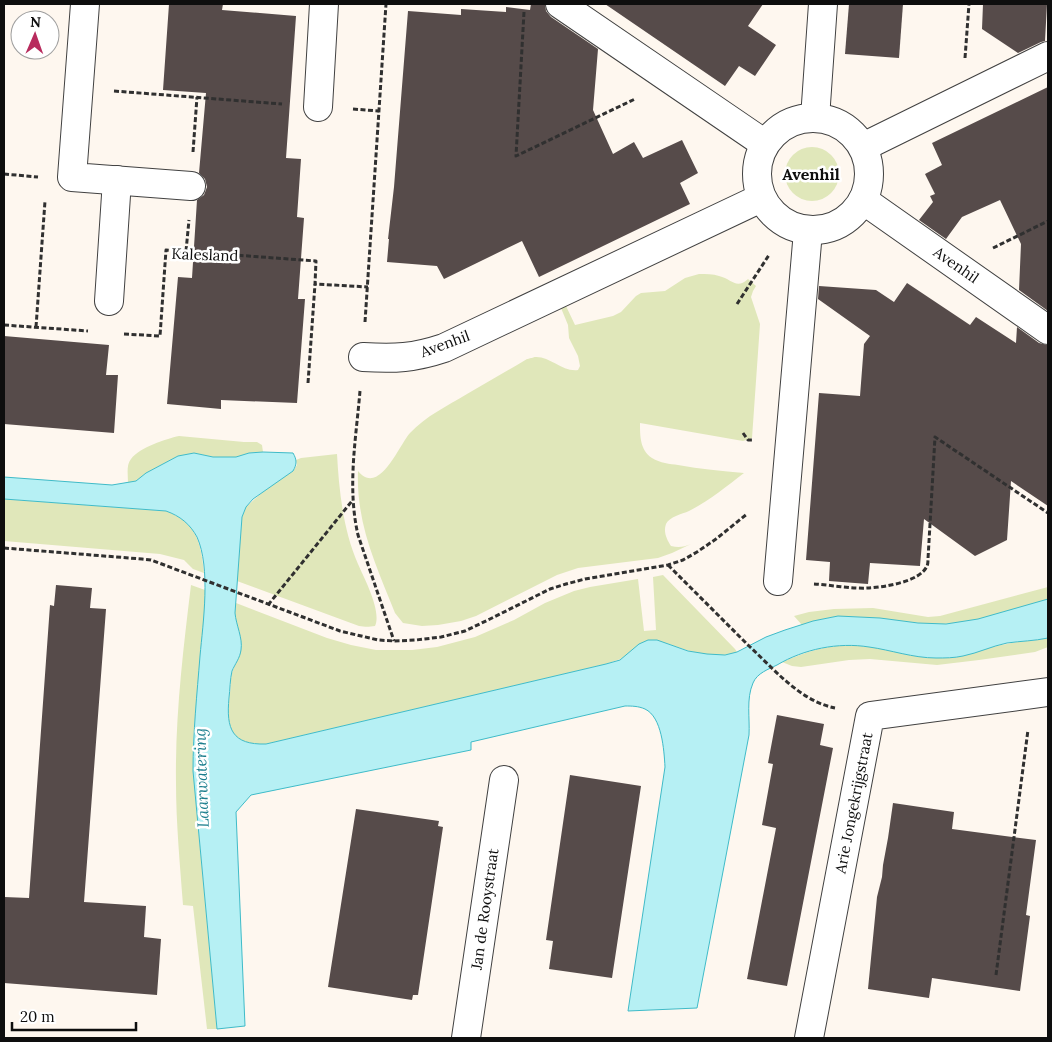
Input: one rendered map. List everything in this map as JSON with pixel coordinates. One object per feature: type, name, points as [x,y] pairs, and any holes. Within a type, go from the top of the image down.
[{"type":"street","points":[[85,4],[78,88],[59,177],[191,186]]},
{"type":"street","points":[[318,106],[324,4]]},
{"type":"street","points":[[560,4],[765,144]]},
{"type":"street","points":[[815,118],[823,4]]},
{"type":"street","points":[[863,147],[1048,56]]},
{"type":"street","points":[[815,118],[834,121],[850,131],[863,147],[869,164],[870,183],[863,200],[854,214],[840,224],[824,230],[798,228],[773,214],[762,198],[756,180],[758,161],[765,144],[778,129],[795,120],[815,118]]},
{"type":"street","points":[[109,301],[117,180]]},
{"type":"street","name":"Avenhil","points":[[363,357],[390,359],[426,354],[444,348],[762,198]]},
{"type":"street","name":"Avenhil","points":[[863,200],[1048,330]]},
{"type":"street","points":[[778,582],[787,482],[798,228]]},
{"type":"street","name":"Arie Jongekrijgstraat","points":[[810,1038],[870,716],[1041,693]]},
{"type":"street","name":"Jan de Rooystraat","points":[[466,1038],[504,780]]},
{"type":"path","points":[[386,4],[352,501],[358,534],[394,641]]},
{"type":"path","points":[[525,4],[516,156],[673,81]]},
{"type":"path","points":[[963,98],[968,4]]},
{"type":"path","points":[[78,88],[379,111]]},
{"type":"path","points":[[4,174],[59,177],[36,327]]},
{"type":"path","points":[[957,266],[1048,221]]},
{"type":"path","points":[[736,304],[798,228]]},
{"type":"path","name":"Kalesland","points":[[122,334],[160,336],[166,250],[316,262],[315,284]]},
{"type":"path","points":[[308,383],[315,284],[368,287]]},
{"type":"path","points":[[4,325],[93,331]]},
{"type":"path","points":[[778,582],[868,588],[912,579],[922,573],[927,567],[928,558],[935,437],[1048,513]]},
{"type":"path","points":[[4,548],[142,558],[160,563],[340,631],[378,640],[394,641],[441,637],[465,631],[550,589],[584,579],[668,565],[682,560],[716,540],[787,482]]},
{"type":"path","points":[[268,605],[352,501]]},
{"type":"path","points":[[668,565],[794,688],[816,702],[870,716]]},
{"type":"path","points":[[996,975],[1041,693]]},
{"type":"green space","points":[[807,147],[817,147],[827,151],[835,159],[839,174],[835,189],[827,197],[817,201],[807,201],[797,197],[789,189],[785,179],[785,169],[789,159],[797,151]]},
{"type":"green space","points":[[699,274],[717,275],[737,284],[748,279],[756,286],[751,297],[760,324],[752,438],[743,441],[640,423],[643,447],[648,455],[655,460],[694,468],[744,473],[704,503],[673,518],[666,524],[665,533],[671,546],[681,547],[691,544],[658,558],[578,568],[557,575],[476,616],[461,621],[422,626],[403,623],[395,613],[369,544],[360,509],[358,471],[366,477],[373,478],[381,474],[410,433],[423,421],[527,359],[540,357],[567,369],[578,370],[580,366],[578,356],[569,338],[568,325],[561,308],[566,306],[575,325],[613,316],[621,312],[641,293],[665,291],[685,278]]},
{"type":"green space","points":[[179,436],[257,442],[262,445],[263,452],[249,453],[236,457],[213,457],[194,453],[178,456],[146,473],[136,481],[128,483],[128,464],[135,455],[154,444]]},
{"type":"green space","points":[[337,454],[345,524],[353,551],[374,603],[377,620],[375,626],[359,626],[237,581],[242,517],[246,507],[265,490],[293,471],[297,465],[296,460]]},
{"type":"green space","points":[[4,499],[166,511],[185,522],[196,535],[204,573],[193,569],[184,560],[160,554],[4,541]]},
{"type":"green space","points":[[663,575],[737,652],[719,655],[701,654],[666,643],[606,664],[266,744],[244,741],[232,731],[229,715],[231,676],[241,645],[235,617],[236,603],[327,638],[351,645],[376,650],[412,650],[437,647],[475,637],[574,591],[638,579],[644,631],[656,630],[653,577]]},
{"type":"green space","points":[[191,585],[205,590],[193,741],[193,771],[217,1029],[207,1029],[193,906],[183,905],[177,828],[178,709]]},
{"type":"green space","points":[[1048,587],[1048,599],[996,615],[956,623],[930,624],[853,617],[830,618],[802,625],[794,616],[834,609],[873,608],[928,617],[940,616]]},
{"type":"green space","points":[[1048,638],[1048,647],[1035,652],[937,665],[870,659],[801,667],[782,662],[824,648],[845,645],[868,646],[918,657],[946,658],[968,655],[1001,645]]},
{"type":"water","name":"Laarwatering","points":[[194,453],[213,457],[236,457],[249,453],[293,453],[296,462],[293,471],[253,499],[246,507],[242,517],[235,613],[241,650],[231,674],[228,709],[230,726],[234,733],[245,742],[266,744],[606,664],[620,660],[639,644],[648,640],[657,640],[688,651],[725,655],[737,652],[766,637],[785,630],[813,621],[838,616],[946,624],[978,619],[1048,599],[1048,638],[1007,643],[969,655],[946,658],[919,657],[877,648],[845,645],[833,646],[787,659],[757,677],[751,689],[749,735],[697,1008],[628,1011],[665,767],[659,726],[651,713],[645,709],[625,706],[471,742],[471,750],[251,795],[236,812],[245,1026],[217,1029],[193,771],[195,713],[205,596],[204,564],[197,537],[184,521],[166,511],[4,499],[4,477],[112,485],[136,481],[146,473],[178,456]]},
{"type":"building","points":[[169,4],[223,4],[222,10],[296,16],[286,158],[301,159],[297,217],[304,218],[298,299],[305,299],[297,403],[221,400],[221,409],[167,404],[178,277],[192,278],[197,200],[204,195],[207,187],[205,179],[199,173],[206,93],[163,90]]},
{"type":"building","points":[[531,4],[545,4],[546,11],[551,17],[598,49],[593,110],[613,154],[634,142],[643,158],[682,140],[698,173],[680,183],[690,204],[539,277],[522,241],[444,279],[437,266],[387,262],[408,11],[461,15],[461,9],[506,12],[506,7],[530,10]]},
{"type":"building","points":[[605,4],[763,4],[748,26],[776,45],[755,76],[739,66],[725,86]]},
{"type":"building","points":[[849,4],[903,4],[899,58],[845,54]]},
{"type":"building","points":[[983,4],[1047,4],[1045,41],[1018,53],[982,29]]},
{"type":"building","points":[[1048,87],[1048,311],[1019,290],[1021,244],[1000,200],[962,217],[946,239],[919,220],[933,202],[930,196],[935,194],[925,174],[942,165],[932,143]]},
{"type":"building","points":[[907,283],[970,325],[976,317],[1016,343],[1017,327],[1039,343],[1048,345],[1048,506],[1011,481],[1007,540],[975,556],[924,519],[920,566],[870,563],[868,584],[829,581],[830,562],[806,560],[819,393],[860,396],[864,344],[870,336],[818,299],[819,286],[876,290],[894,302]]},
{"type":"building","points":[[4,336],[109,345],[106,375],[118,375],[114,433],[4,424]]},
{"type":"building","points":[[56,585],[92,588],[90,608],[106,609],[84,902],[146,906],[144,937],[161,939],[157,995],[4,983],[4,897],[29,898],[50,605],[54,606]]},
{"type":"building","points":[[777,715],[824,724],[820,745],[833,748],[787,986],[747,979],[776,828],[762,825],[773,764],[768,763]]},
{"type":"building","points":[[570,775],[641,786],[612,978],[549,969],[553,941],[546,940]]},
{"type":"building","points":[[893,803],[954,812],[952,829],[1036,840],[1026,915],[1030,916],[1020,991],[932,978],[929,998],[868,989],[877,897],[882,877]]},
{"type":"building","points":[[356,809],[439,821],[438,826],[443,827],[418,995],[413,995],[412,1000],[328,987]]},
{"type":"district","name":"Avenhil","points":[[811,174]]}]
